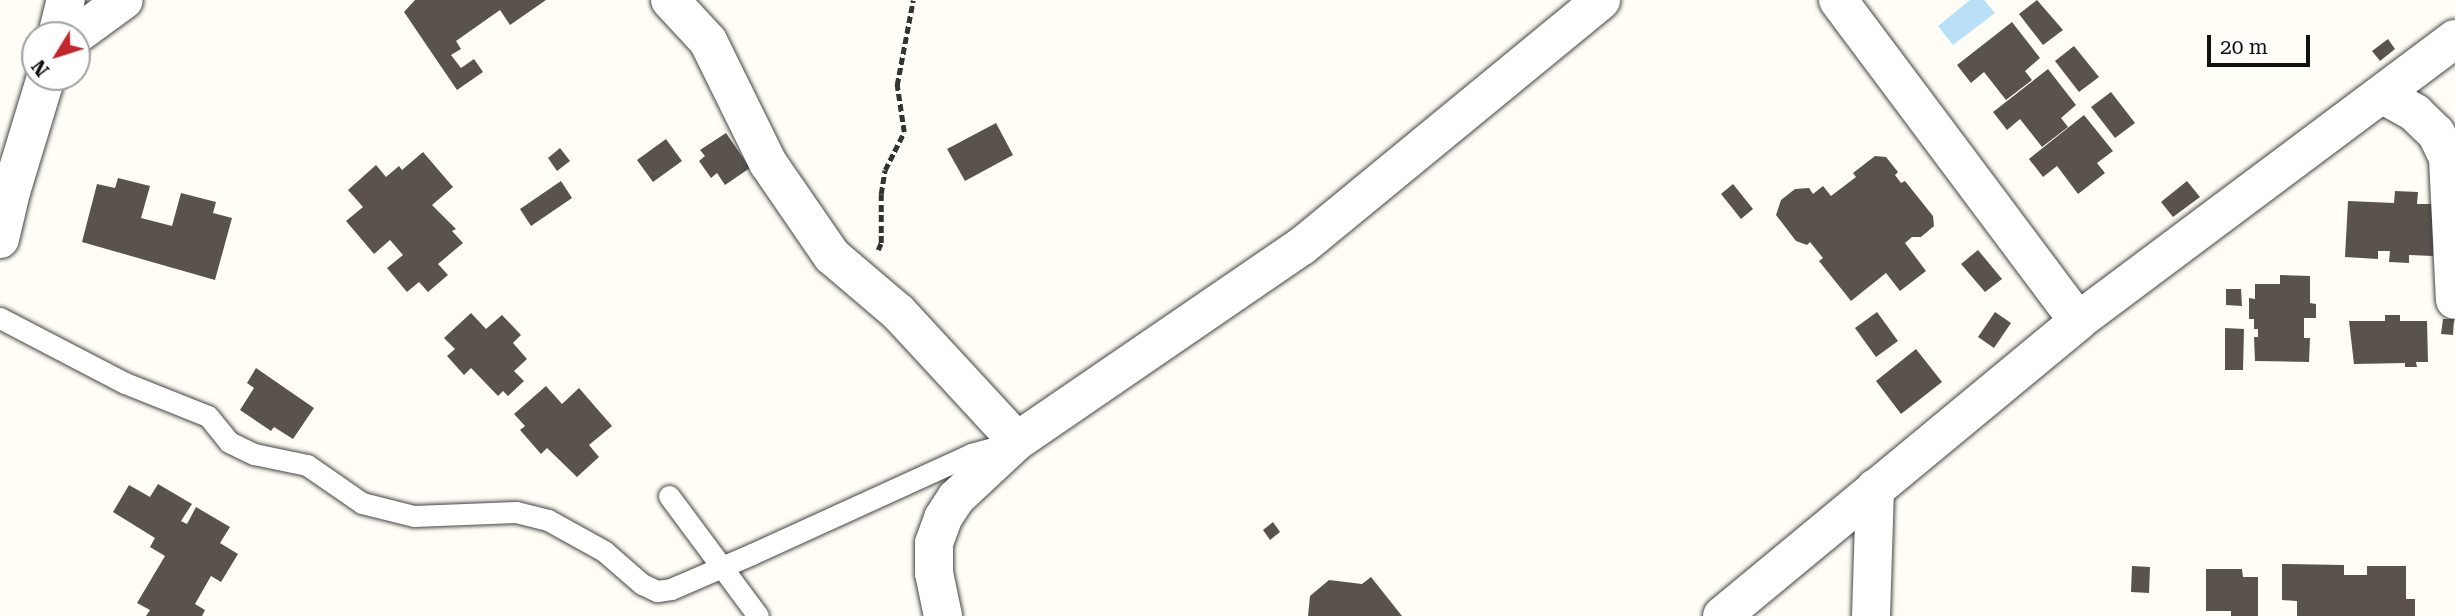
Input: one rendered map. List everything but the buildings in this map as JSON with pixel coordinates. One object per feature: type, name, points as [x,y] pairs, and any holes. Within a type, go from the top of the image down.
[{"type":"street","points":[[61,21],[66,0]]},
{"type":"street","points":[[91,24],[124,0]]},
{"type":"street","points":[[670,0],[708,41],[775,174],[832,256],[899,313],[1017,441]]},
{"type":"street","points":[[943,616],[934,573],[934,543],[943,518],[956,498],[1017,441],[1302,246],[1601,0]]},
{"type":"street","points":[[1838,0],[2078,321]]},
{"type":"street","points":[[1721,616],[2078,321],[2455,39]]},
{"type":"street","points":[[0,239],[10,192],[42,91]]},
{"type":"street","points":[[2383,95],[2415,113],[2437,134],[2448,158],[2455,300]]},
{"type":"street","points":[[1871,616],[1875,488]]},
{"type":"lane","points":[[0,318],[125,383],[208,416],[229,442],[254,454],[307,465],[362,503],[414,516],[516,512],[548,520],[604,551],[642,584],[657,592],[671,589],[971,454],[1017,441]]},
{"type":"lane","points":[[669,496],[758,616]]},
{"type":"path","points":[[862,282],[881,243],[881,194],[885,170],[904,132],[897,85],[913,0]]},
{"type":"water","points":[[1970,0],[1984,0],[1995,13],[1953,45],[1938,26]]}]
